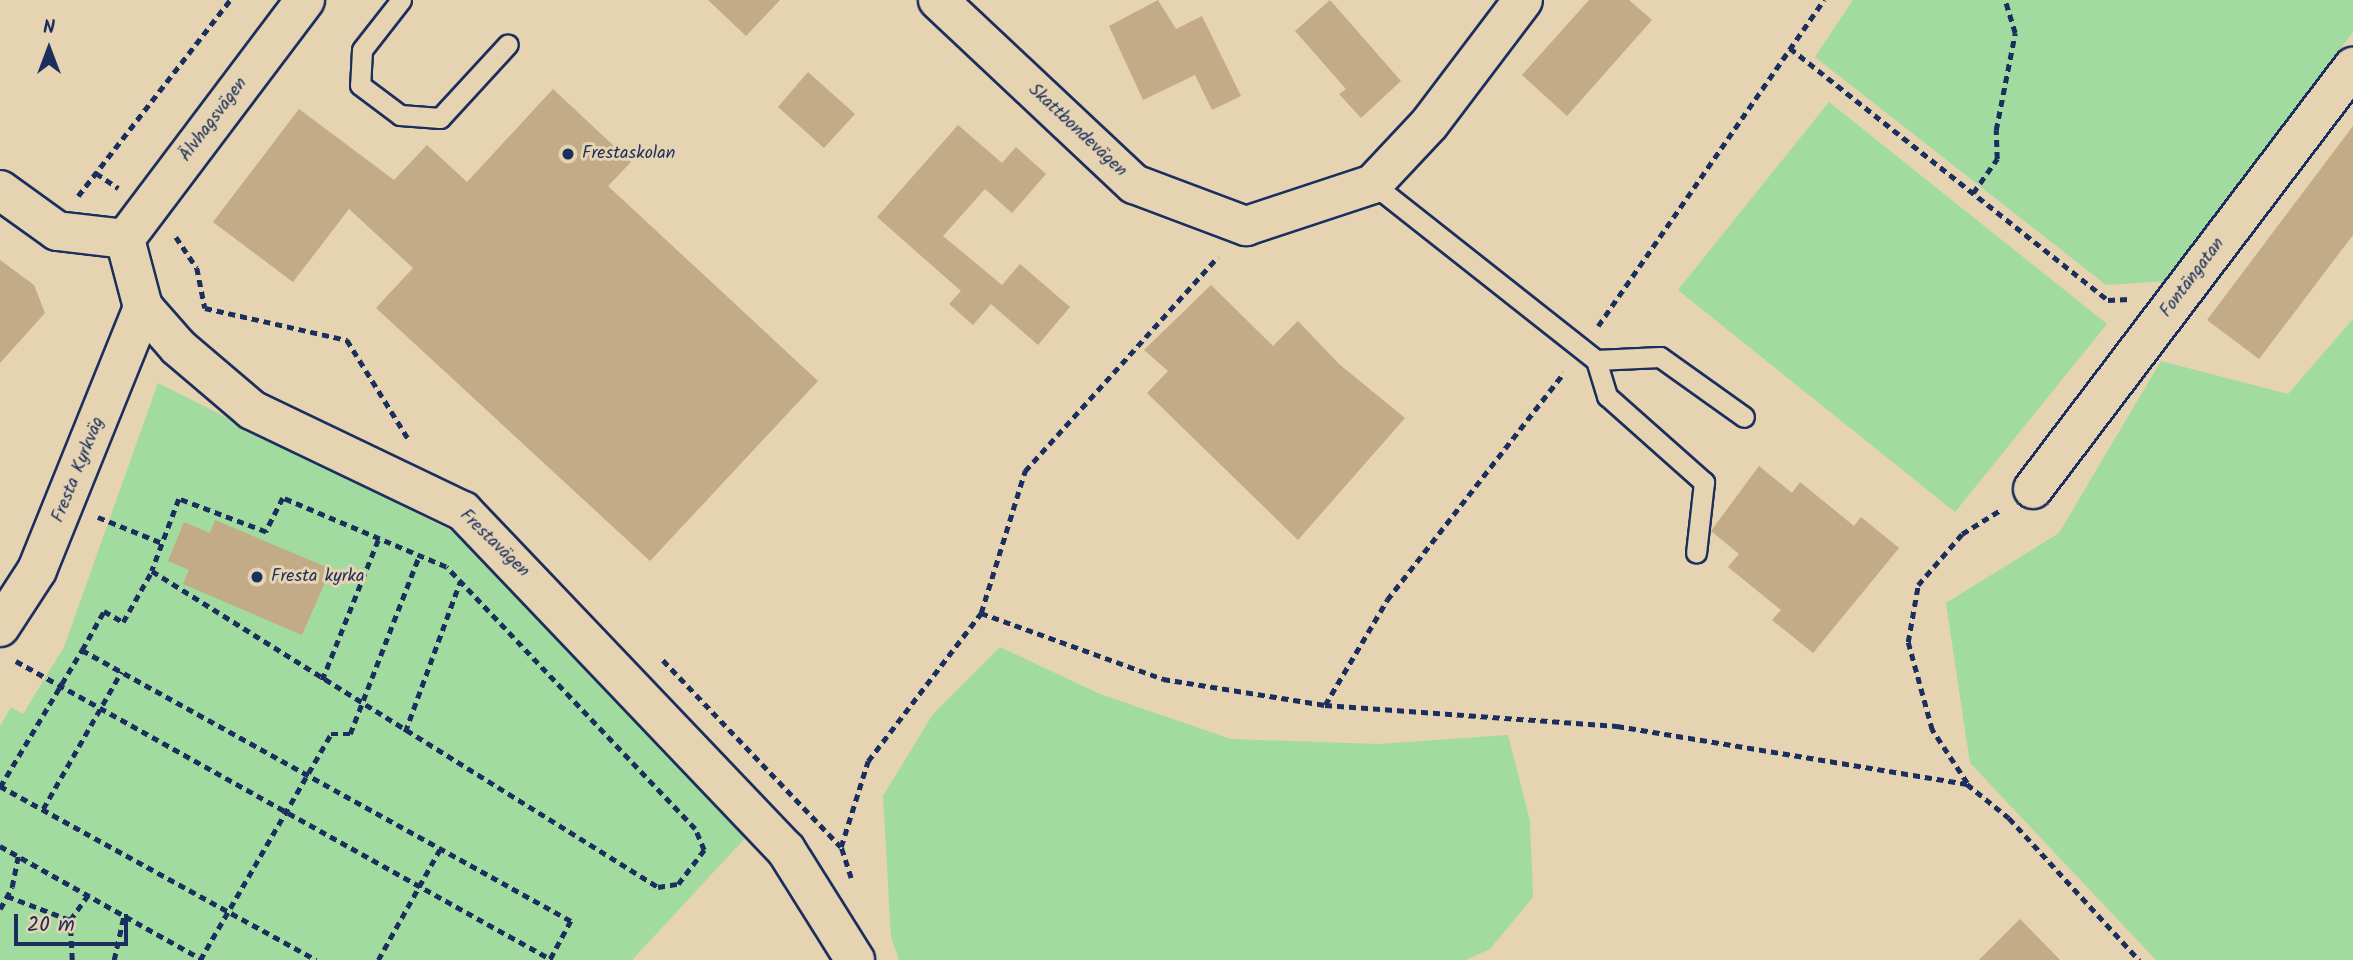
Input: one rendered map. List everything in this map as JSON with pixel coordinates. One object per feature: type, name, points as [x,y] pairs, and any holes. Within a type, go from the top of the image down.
[{"type":"street","name":"Älvhagsvägen","points":[[125,239],[304,0]]},
{"type":"street","name":"Skattbondevägen","points":[[938,0],[1134,184],[1246,226]]},
{"type":"street","points":[[1246,226],[1373,184],[1430,123],[1523,0]]},
{"type":"street","name":"Fontängatan","points":[[2033,489],[2353,67]]},
{"type":"street","points":[[0,190],[57,231],[125,239]]},
{"type":"street","name":"Frestavägen","points":[[125,239],[143,307],[178,347],[251,410],[463,510],[786,850],[855,960]]},
{"type":"street","name":"Fresta Kyrkväg","points":[[6,643],[66,504],[143,307]]},
{"type":"lane","points":[[401,0],[362,50],[360,85],[400,115],[440,118],[508,44]]},
{"type":"lane","points":[[1373,184],[1589,354],[1607,396],[1704,482],[1696,553]]},
{"type":"lane","points":[[1589,354],[1660,357],[1744,417]]},
{"type":"path","points":[[57,231],[230,0]]},
{"type":"path","points":[[1325,705],[1387,600],[1589,354],[1824,0]]},
{"type":"path","points":[[1973,193],[1997,159],[1996,130],[2007,94],[2015,33],[2005,0]]},
{"type":"path","points":[[1790,48],[2108,300],[2179,296]]},
{"type":"path","points":[[854,885],[841,847],[868,761],[981,613],[1025,471],[1246,226]]},
{"type":"path","points":[[2033,489],[1962,534],[1918,585],[1908,642],[1932,730],[1967,784],[2009,818],[2139,960]]},
{"type":"path","points":[[152,571],[405,733],[658,887],[678,884],[704,850],[695,829],[446,567],[283,498],[266,532],[179,499],[152,571],[123,622],[104,611],[0,786],[316,960]]},
{"type":"path","points":[[66,504],[162,543]]},
{"type":"path","points":[[322,680],[378,540]]},
{"type":"path","points":[[0,846],[201,960],[331,734],[350,734],[419,556]]},
{"type":"path","points":[[405,733],[460,582]]},
{"type":"path","points":[[981,613],[1163,679],[1325,705],[1617,726],[1967,784]]},
{"type":"path","points":[[6,643],[60,686],[551,959],[571,921],[82,650]]},
{"type":"path","points":[[43,809],[121,672]]},
{"type":"path","points":[[378,960],[440,849]]},
{"type":"path","points":[[0,909],[7,896],[18,855]]},
{"type":"path","points":[[72,960],[70,920],[88,895]]},
{"type":"path","points":[[7,896],[70,920]]},
{"type":"path","points":[[114,960],[124,915]]},
{"type":"green space","points":[[1853,0],[2353,0],[2353,32],[2169,281],[2106,285],[1815,57]]},
{"type":"green space","points":[[1829,102],[2107,324],[1955,512],[1678,290]]},
{"type":"green space","points":[[2353,319],[2353,960],[2156,960],[1970,763],[1946,603],[2059,533],[2161,361],[2288,394]]},
{"type":"green space","points":[[158,383],[454,532],[748,835],[632,960],[0,960],[0,726],[11,707],[23,714],[64,647]]},
{"type":"green space","points":[[1000,647],[1100,694],[1231,739],[1378,744],[1508,735],[1530,821],[1533,897],[1490,949],[1466,960],[899,960],[891,937],[883,796],[933,714]]},
{"type":"building","points":[[708,0],[780,0],[746,36]]},
{"type":"building","points":[[1158,0],[1176,29],[1202,16],[1241,96],[1212,110],[1195,75],[1143,100],[1109,26]]},
{"type":"building","points":[[1330,0],[1401,81],[1361,118],[1339,94],[1346,89],[1295,31]]},
{"type":"building","points":[[1589,0],[1629,0],[1652,20],[1567,116],[1522,75]]},
{"type":"building","points":[[808,72],[855,114],[824,148],[778,107]]},
{"type":"building","points":[[553,89],[631,162],[608,186],[818,381],[650,561],[376,308],[413,268],[349,209],[293,282],[213,222],[299,109],[394,180],[427,145],[467,182]]},
{"type":"building","points":[[958,125],[1002,163],[1016,147],[1046,174],[1012,213],[985,189],[943,236],[1002,285],[1020,264],[1070,307],[1038,345],[991,304],[973,325],[949,304],[961,291],[877,217]]},
{"type":"building","points":[[2353,126],[2353,235],[2259,359],[2207,320]]},
{"type":"building","points":[[0,260],[34,285],[45,313],[0,363]]},
{"type":"building","points":[[1211,285],[1273,346],[1298,321],[1339,364],[1405,418],[1298,540],[1147,393],[1168,371],[1144,350]]},
{"type":"building","points":[[1759,466],[1792,493],[1800,482],[1854,526],[1861,517],[1899,548],[1813,653],[1772,620],[1781,610],[1728,567],[1739,554],[1711,531]]},
{"type":"building","name":"Fresta kyrka","points":[[215,520],[331,569],[302,635],[183,584],[189,570],[168,561],[184,522],[210,533]]},
{"type":"building","points":[[2020,919],[2060,960],[1979,960]]},
{"type":"place","name":"Frestaskolan","points":[[568,154]]},
{"type":"place","name":"Fresta kyrka","points":[[257,577]]}]
